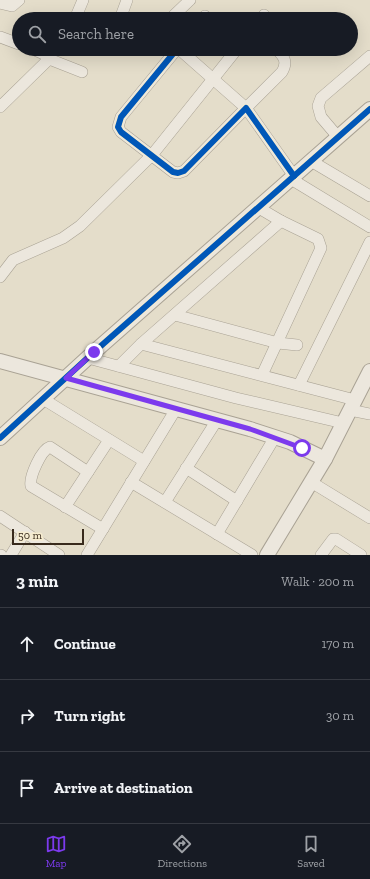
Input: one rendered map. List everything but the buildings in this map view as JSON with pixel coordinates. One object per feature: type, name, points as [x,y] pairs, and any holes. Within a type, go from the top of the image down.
[{"type":"street","points":[[0,3],[12,6],[19,0]]},
{"type":"street","points":[[78,12],[83,0]]},
{"type":"street","points":[[123,12],[127,0]]},
{"type":"street","points":[[177,12],[190,0]]},
{"type":"street","points":[[0,37],[12,41]]},
{"type":"street","points":[[47,56],[49,59],[82,72]]},
{"type":"street","points":[[172,56],[118,122],[121,132],[173,172],[178,173],[184,171],[282,72],[285,66],[284,56]]},
{"type":"street","points":[[186,56],[246,108],[292,178],[370,227]]},
{"type":"street","points":[[0,277],[4,263],[63,238],[80,226],[152,155],[231,56]]},
{"type":"street","points":[[338,137],[321,117],[318,106],[321,98],[370,56]]},
{"type":"street","points":[[3,101],[49,59]]},
{"type":"street","points":[[0,438],[78,366],[370,109]]},
{"type":"street","points":[[312,161],[370,196]]},
{"type":"street","points":[[259,208],[281,221],[318,239],[321,248],[262,375]]},
{"type":"street","points":[[119,366],[141,344],[281,221]]},
{"type":"street","points":[[299,385],[370,242]]},
{"type":"street","points":[[175,315],[278,343],[297,345]]},
{"type":"street","points":[[141,344],[299,385],[352,405],[370,414]]},
{"type":"street","points":[[0,361],[78,366],[119,366],[236,398],[343,423]]},
{"type":"street","points":[[78,366],[176,409],[275,437],[325,459]]},
{"type":"street","points":[[267,555],[325,459],[370,371]]},
{"type":"street","points":[[43,399],[144,461]]},
{"type":"street","points":[[87,555],[176,409]]},
{"type":"street","points":[[165,502],[217,420]]},
{"type":"street","points":[[217,534],[275,437]]},
{"type":"street","points":[[65,507],[109,440]]},
{"type":"street","points":[[88,472],[54,448],[50,447],[44,451],[30,478],[30,486],[103,529]]},
{"type":"street","points":[[186,468],[237,501]]},
{"type":"street","points":[[132,482],[252,555]]},
{"type":"street","points":[[311,482],[370,518]]},
{"type":"street","points":[[0,516],[59,555]]},
{"type":"street","points":[[11,555],[25,532]]},
{"type":"street","points":[[321,555],[331,541],[336,540],[360,555]]},
{"type":"cycle path","points":[[171,56],[121,117],[118,127],[121,132],[173,172],[178,173],[184,171],[246,108],[294,176]]},
{"type":"cycle path","points":[[0,438],[94,352],[370,109]]},
{"type":"route","points":[[94,352],[66,378],[250,429],[290,442],[302,448]]}]
